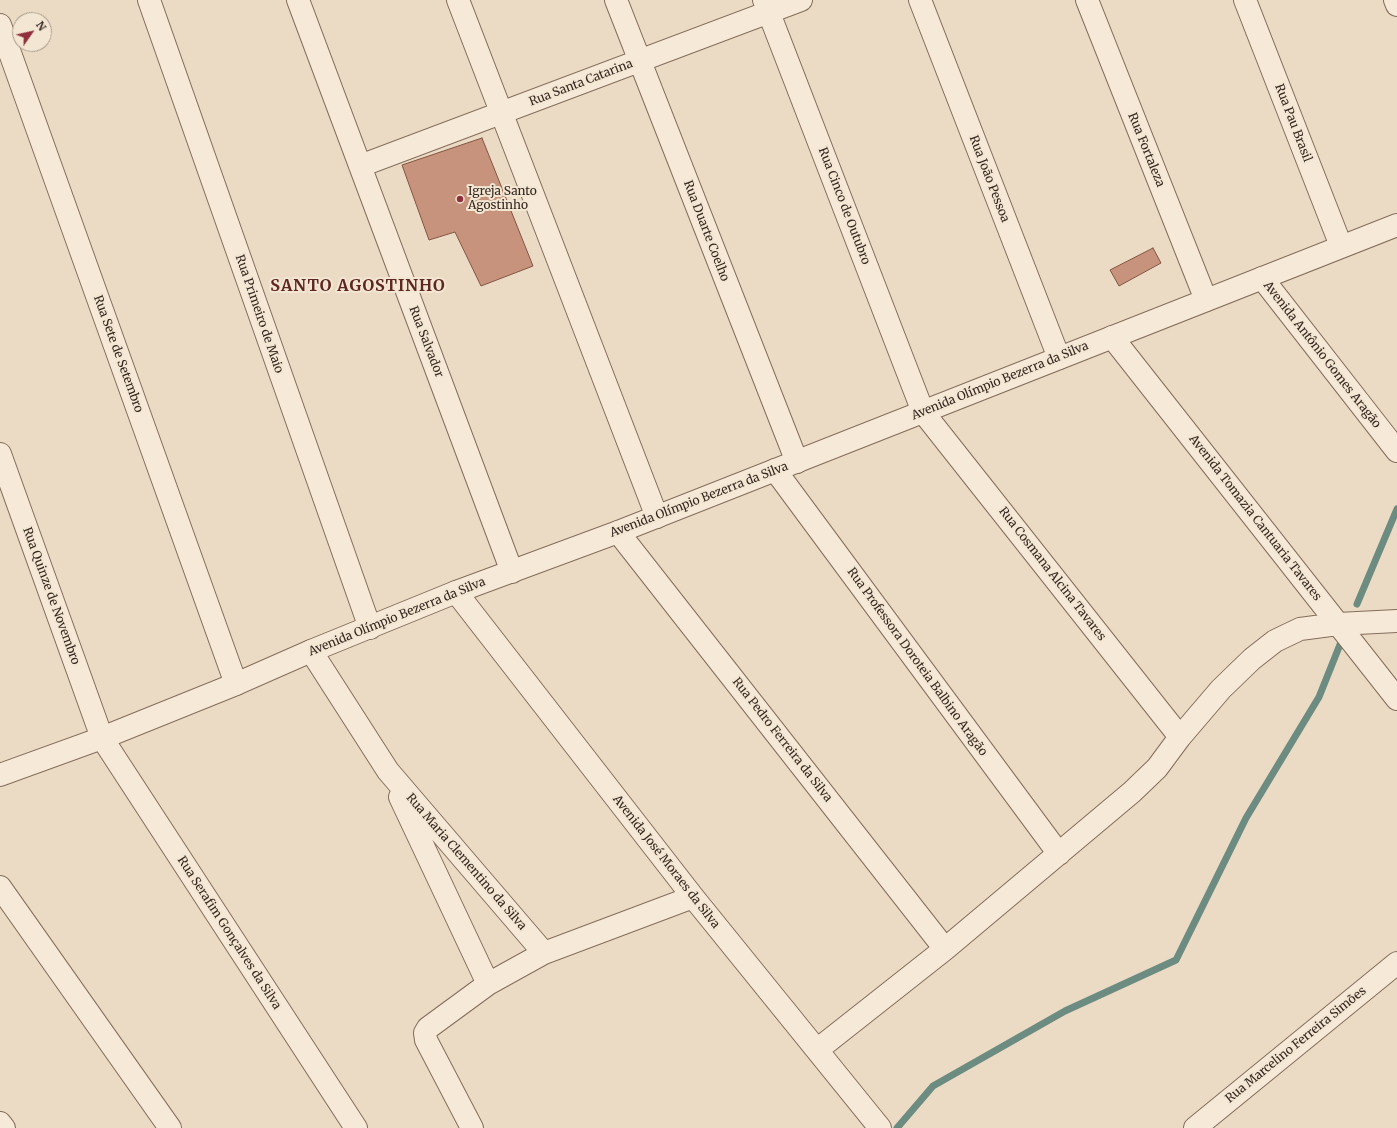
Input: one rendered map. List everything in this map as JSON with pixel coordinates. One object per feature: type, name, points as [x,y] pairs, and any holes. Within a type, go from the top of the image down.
[{"type":"street","name":"Rua Primeiro de Maio","points":[[149,0],[370,628]]},
{"type":"street","name":"Rua Salvador","points":[[298,0],[512,572]]},
{"type":"street","points":[[458,0],[657,517]]},
{"type":"street","name":"Rua Duarte Coelho","points":[[616,0],[797,462]]},
{"type":"street","name":"Rua Santa Catarina","points":[[360,166],[640,61],[767,6],[801,0]]},
{"type":"street","name":"Rua João Pessoa","points":[[920,0],[1059,358]]},
{"type":"street","name":"Rua Fortaleza","points":[[1087,0],[1206,300]]},
{"type":"street","name":"Rua Pau Brasil","points":[[1245,0],[1342,246]]},
{"type":"street","points":[[1395,0],[1397,5]]},
{"type":"street","name":"Rua Cinco de Outubro","points":[[767,6],[923,412]]},
{"type":"street","name":"Rua Sete de Setembro","points":[[0,25],[236,684]]},
{"type":"street","name":"Avenida Olímpio Bezerra da Silva","points":[[0,775],[102,738],[456,592],[657,517],[1397,224]]},
{"type":"street","name":"Avenida Antônio Gomes Aragão","points":[[1262,278],[1397,451]]},
{"type":"street","name":"Avenida Tomazia Cantuaria Tavares","points":[[1112,337],[1397,699]]},
{"type":"street","name":"Rua Cosmana Alcina Tavares","points":[[923,412],[1180,737]]},
{"type":"street","name":"Rua Quinze de Novembro","points":[[0,454],[102,738]]},
{"type":"street","name":"Rua Professora Doroteia Balbino Aragão","points":[[775,470],[1059,854]]},
{"type":"street","name":"Rua Pedro Ferreira da Silva","points":[[618,532],[945,949]]},
{"type":"street","name":"Avenida José Moraes da Silva","points":[[456,592],[693,897],[880,1128]]},
{"type":"street","points":[[817,1050],[945,949],[1132,792],[1157,768],[1180,737],[1221,689],[1252,659],[1275,641],[1300,629],[1338,624],[1397,621]]},
{"type":"street","name":"Rua Maria Clementino da Silva","points":[[311,651],[388,771],[488,984]]},
{"type":"street","name":"Rua Serafim Gonçalves da Silva","points":[[102,738],[356,1128]]},
{"type":"street","name":"Rua Maria Clementino da Silva","points":[[388,771],[544,953]]},
{"type":"street","points":[[0,887],[170,1128]]},
{"type":"street","points":[[472,1128],[429,1049],[425,1033],[435,1022],[488,984],[544,953],[693,897]]},
{"type":"street","name":"Rua Marcelino Ferreira Simões","points":[[1195,1128],[1397,963]]},
{"type":"street","points":[[0,1123],[4,1128]]},
{"type":"building","name":"Igreja Santo Agostinho","points":[[482,138],[533,266],[481,286],[455,232],[429,240],[402,165]]},
{"type":"building","points":[[1153,248],[1161,263],[1119,286],[1110,270]]},
{"type":"waterway","points":[[1357,604],[1397,509]]},
{"type":"waterway","points":[[897,1128],[933,1086],[1065,1011],[1176,960],[1246,818],[1319,697],[1343,637]]},
{"type":"place","name":"Igreja Santo Agostinho","points":[[460,199]]},
{"type":"district","name":"SANTO AGOSTINHO","points":[[358,286]]}]
